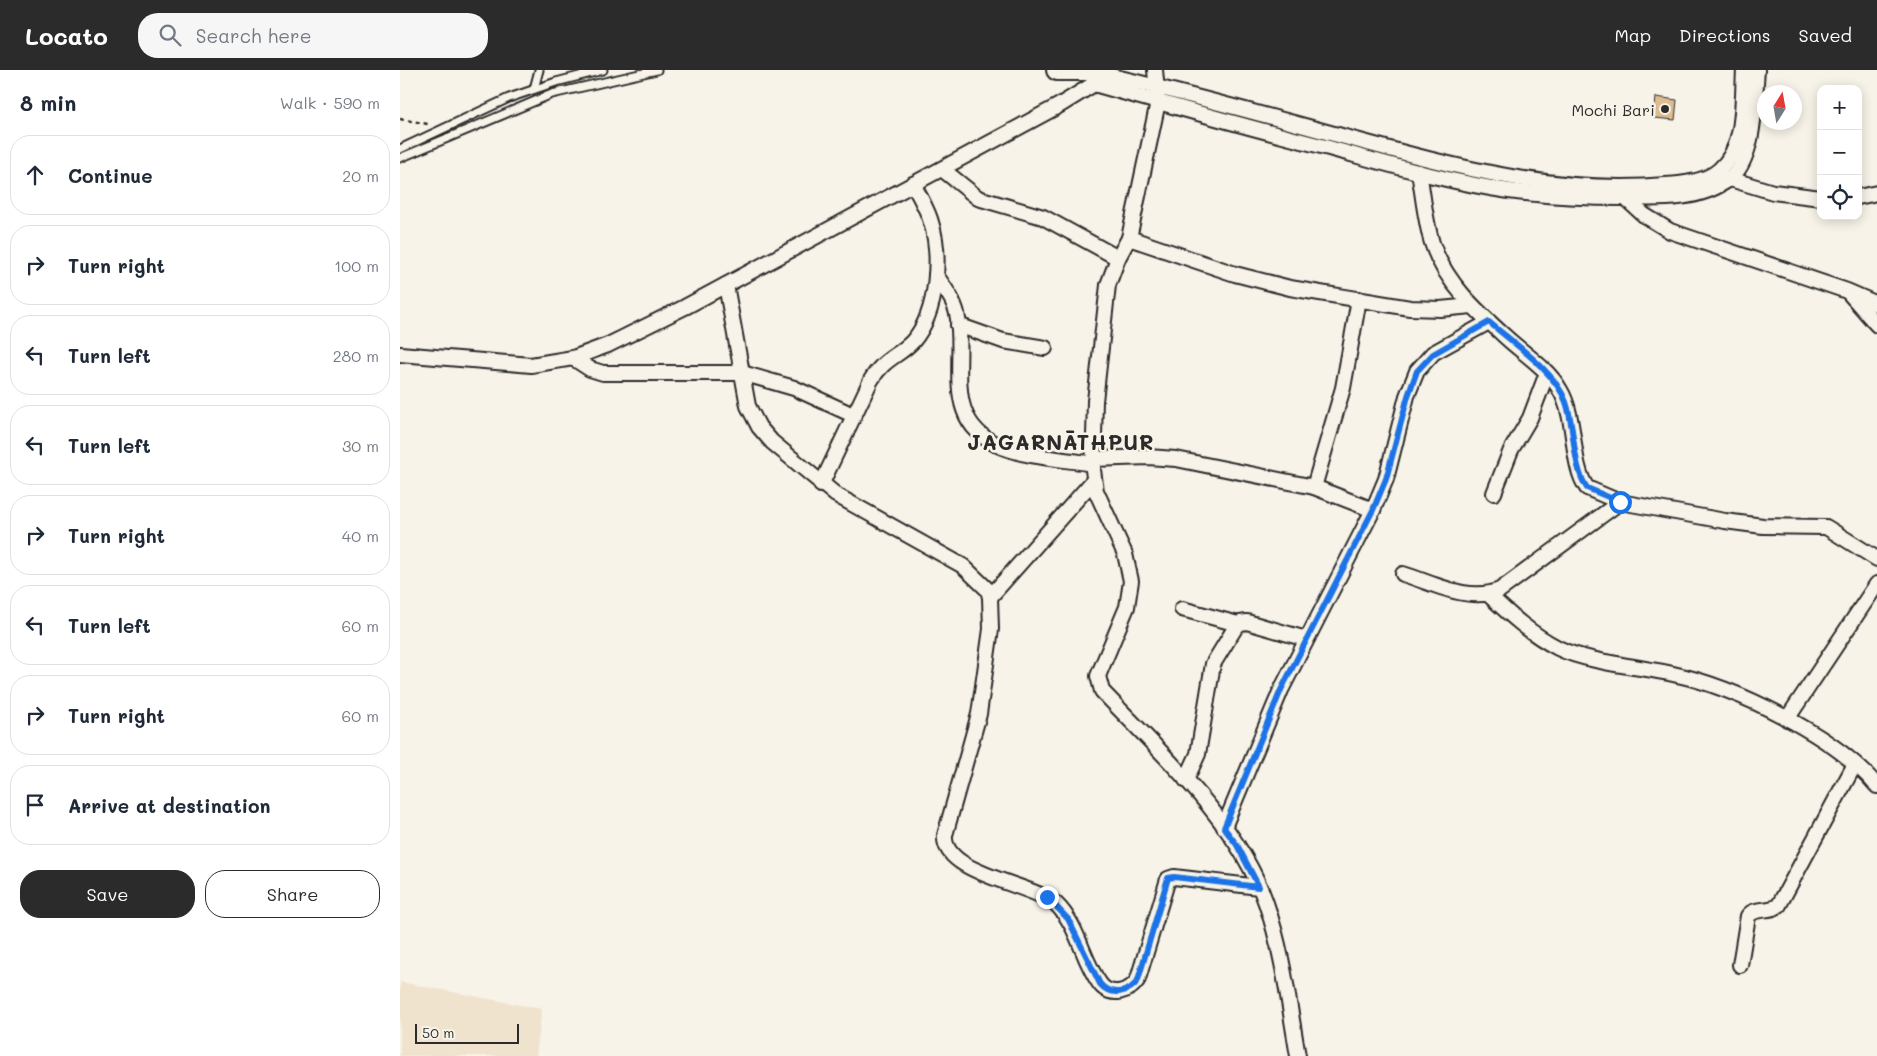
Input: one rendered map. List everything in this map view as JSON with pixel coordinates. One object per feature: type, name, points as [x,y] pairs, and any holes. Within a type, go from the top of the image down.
[{"type":"main road","points":[[1057,70],[1099,75]]},
{"type":"street","points":[[1155,70],[1158,102],[1129,238],[1118,258],[1108,285],[1104,304],[1093,462],[1094,480],[1101,505],[1125,554],[1131,582],[1127,607],[1100,669],[1099,685],[1186,780],[1237,845],[1266,903],[1281,959],[1298,1056]]},
{"type":"street","points":[[400,354],[531,365],[573,358],[608,345],[726,285],[913,184],[1099,75],[1158,87],[1429,160],[1516,179],[1575,186],[1648,187],[1684,184],[1717,172],[1726,164],[1737,140],[1744,70]]},
{"type":"street","points":[[1099,75],[1158,102],[1419,172],[1509,191],[1581,198],[1649,199],[1700,194],[1730,178],[1740,167],[1746,154],[1752,127],[1756,70]]},
{"type":"street","points":[[1242,125],[1246,110]]},
{"type":"street","points":[[942,168],[978,198],[1043,217],[1118,258]]},
{"type":"street","points":[[1419,172],[1432,242],[1447,273],[1472,306],[1547,373],[1560,390],[1566,403],[1583,482],[1594,492],[1620,502],[1748,524],[1826,527],[1877,559]]},
{"type":"street","points":[[1730,178],[1773,192],[1817,198]]},
{"type":"street","points":[[821,485],[871,380],[882,364],[907,346],[918,333],[931,304],[936,275],[931,220],[913,184]]},
{"type":"street","points":[[1862,196],[1877,193]]},
{"type":"street","points":[[1625,198],[1644,215],[1670,231],[1846,291],[1877,304]]},
{"type":"street","points":[[1129,238],[1252,279],[1290,288],[1426,309],[1472,306]]},
{"type":"street","points":[[936,275],[956,308],[960,400],[964,411],[978,432],[990,441],[1011,449],[1093,462],[1148,457],[1176,459],[1314,487],[1373,510]]},
{"type":"street","points":[[726,285],[748,406],[759,427],[772,442],[821,485],[962,566],[980,581],[990,597],[991,629],[980,714],[945,835],[946,844],[953,854],[971,868],[1034,892],[1055,903],[1068,919],[1100,984],[1113,992],[1127,990],[1138,980],[1168,878],[1174,877],[1259,887]]},
{"type":"street","points":[[1846,291],[1877,325]]},
{"type":"street","points":[[1314,487],[1343,388],[1359,299]]},
{"type":"street","points":[[1224,828],[1264,726],[1306,639],[1358,543],[1373,510],[1386,479],[1408,396],[1417,371],[1433,354],[1489,322]]},
{"type":"street","points":[[958,325],[1003,342],[1045,348]]},
{"type":"street","points":[[573,358],[603,373],[742,373],[794,388],[853,415]]},
{"type":"street","points":[[1494,492],[1511,450],[1530,418],[1547,373]]},
{"type":"street","points":[[990,597],[1094,480]]},
{"type":"street","points":[[1402,574],[1459,592],[1480,596],[1489,595],[1500,590],[1620,502]]},
{"type":"street","points":[[1787,719],[1877,584]]},
{"type":"street","points":[[1489,595],[1521,625],[1559,648],[1585,656],[1704,681],[1787,719],[1855,764],[1877,786]]},
{"type":"street","points":[[1182,609],[1238,624],[1247,622],[1306,639]]},
{"type":"street","points":[[1186,780],[1198,754],[1214,664],[1224,644],[1238,624]]},
{"type":"street","points":[[1740,965],[1748,916],[1755,910],[1779,906],[1855,764]]},
{"type":"lane","points":[[534,89],[539,70]]},
{"type":"lane","points":[[400,149],[509,98],[603,70]]},
{"type":"lane","points":[[400,158],[552,94],[657,70]]},
{"type":"path","points":[[400,119],[419,122]]},
{"type":"shaded area","points":[[400,982],[542,1009],[536,1056],[400,1056]]},
{"type":"building","name":"Mochi Bari","points":[[1656,97],[1677,100],[1675,120],[1654,118]]},
{"type":"place","name":"Mochi Bari","points":[[1665,109]]},
{"type":"district","name":"JAGARNĀTHPUR","points":[[1061,441]]},
{"type":"route","points":[[1047,897],[1062,910],[1068,919],[1103,988],[1108,991],[1120,992],[1132,987],[1138,980],[1168,878],[1174,877],[1259,887],[1254,874],[1237,845],[1224,828],[1264,726],[1306,639],[1358,543],[1373,510],[1386,479],[1412,381],[1424,362],[1433,354],[1489,322],[1547,373],[1560,390],[1571,420],[1580,474],[1587,488],[1604,497],[1620,502]]}]
